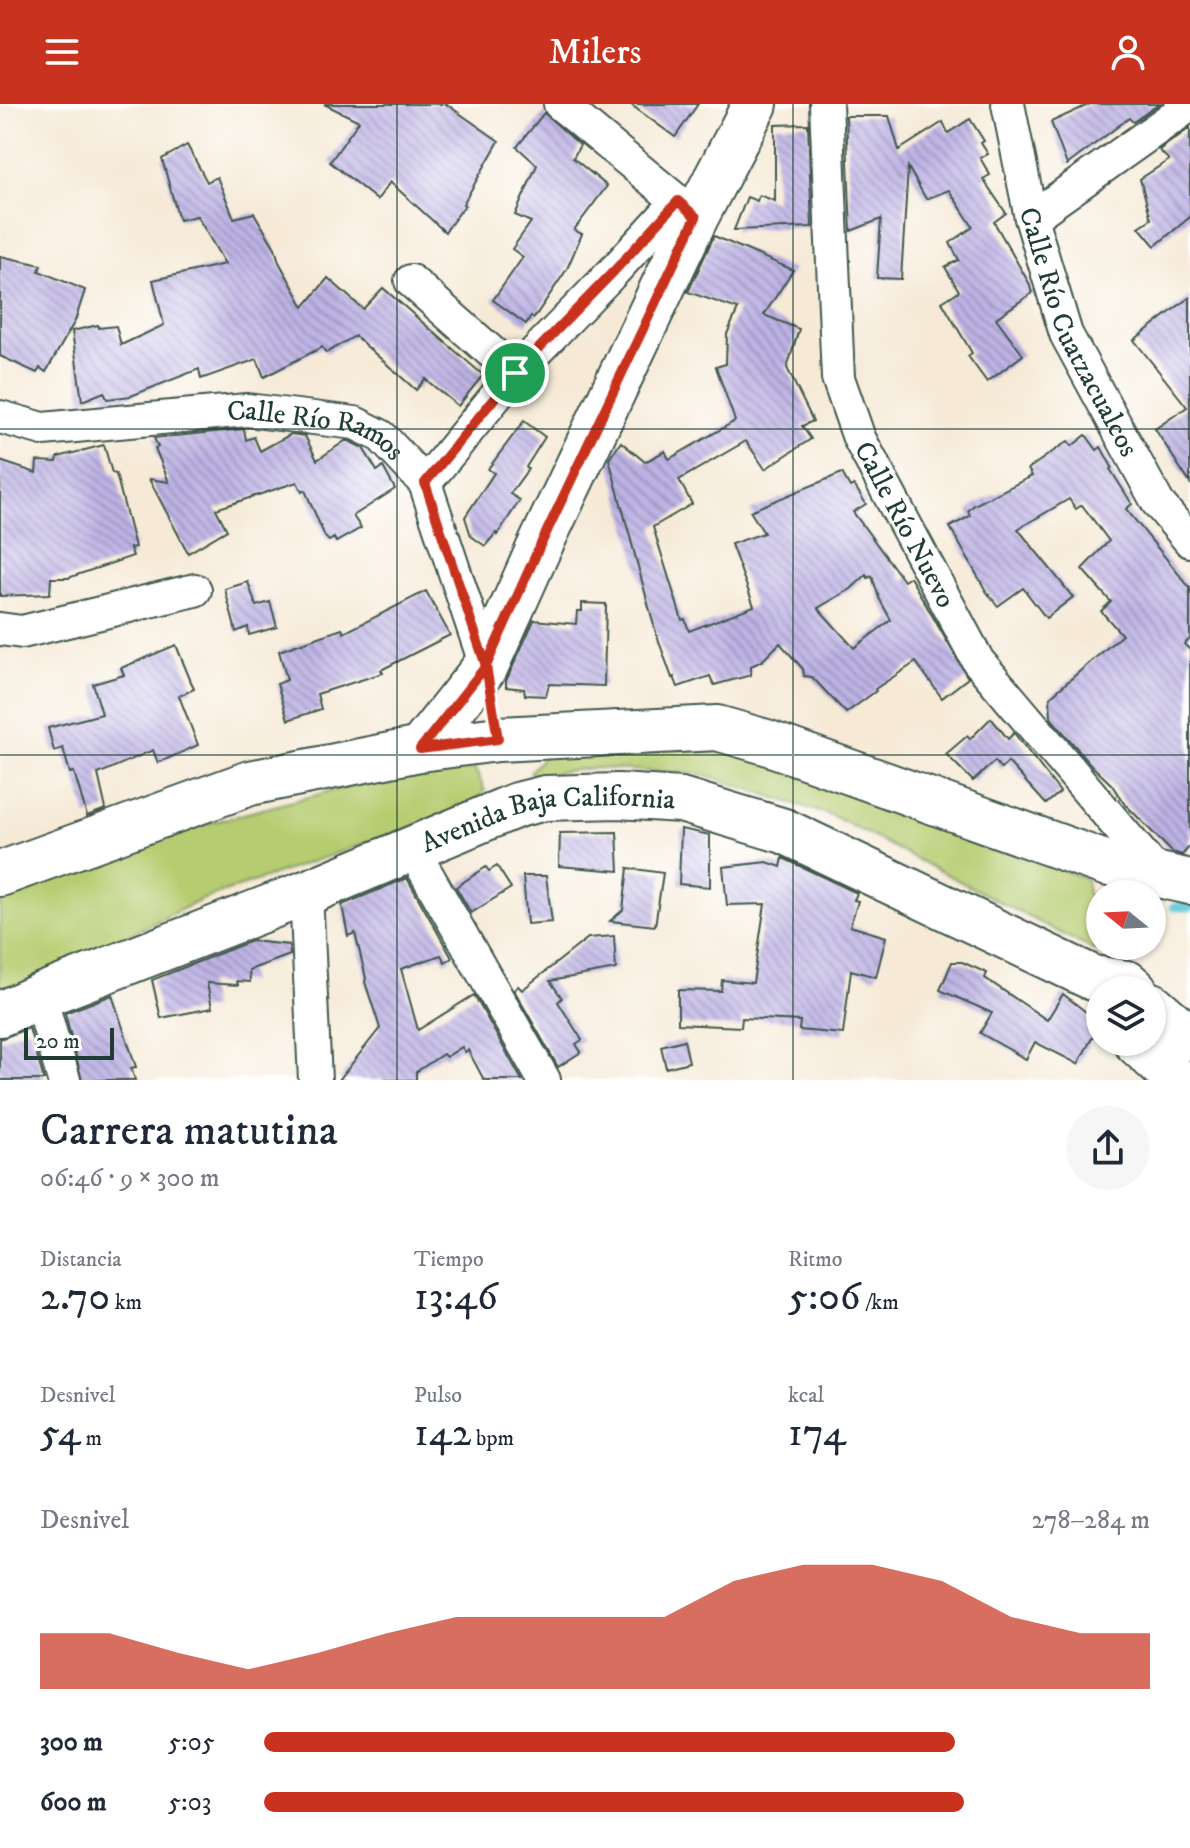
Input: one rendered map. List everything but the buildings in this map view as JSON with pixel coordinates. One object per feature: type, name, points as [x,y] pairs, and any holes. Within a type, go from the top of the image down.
[{"type":"street","points":[[560,104],[687,209]]},
{"type":"street","points":[[420,749],[486,666],[687,209],[755,104]]},
{"type":"street","name":"Calle Río Nuevo","points":[[826,104],[838,378],[859,438],[978,661],[1175,879]]},
{"type":"street","name":"Calle Río Cuatzacualcos","points":[[1008,104],[1031,218],[1066,334],[1158,503],[1190,541]]},
{"type":"street","points":[[1031,218],[1190,105]]},
{"type":"street","points":[[425,483],[515,373],[615,270],[687,209]]},
{"type":"street","points":[[411,281],[515,373]]},
{"type":"street","name":"Calle Río Ramos","points":[[0,417],[43,429],[247,410],[355,423],[381,436],[425,483],[486,666],[498,739],[517,805]]},
{"type":"street","points":[[0,629],[22,632],[195,590]]},
{"type":"street","points":[[0,874],[250,783],[420,749],[498,739],[717,728],[766,742],[1108,879],[1175,879]]},
{"type":"street","name":"Avenida Baja California","points":[[0,1014],[413,850],[517,805],[545,798],[604,796],[681,800],[769,826],[1106,976]]},
{"type":"street","points":[[413,850],[544,1080]]},
{"type":"street","points":[[306,893],[315,1080]]},
{"type":"street","points":[[40,996],[64,1080]]},
{"type":"street","name":"Avenida Baja California","points":[[1166,1019],[1190,1038]]},
{"type":"street","points":[[1151,1056],[1177,1080]]},
{"type":"green space","points":[[726,737],[1086,879],[1086,946],[833,816],[702,774],[594,768],[557,772],[545,781],[530,772],[553,745]]},
{"type":"green space","points":[[469,755],[485,791],[470,807],[201,900],[0,997],[0,886],[175,832]]},
{"type":"waterway","points":[[1174,907],[1190,907]]},
{"type":"route","points":[[515,373],[425,483],[486,666],[420,749],[498,739],[486,666],[696,217],[678,201],[515,373]]}]
